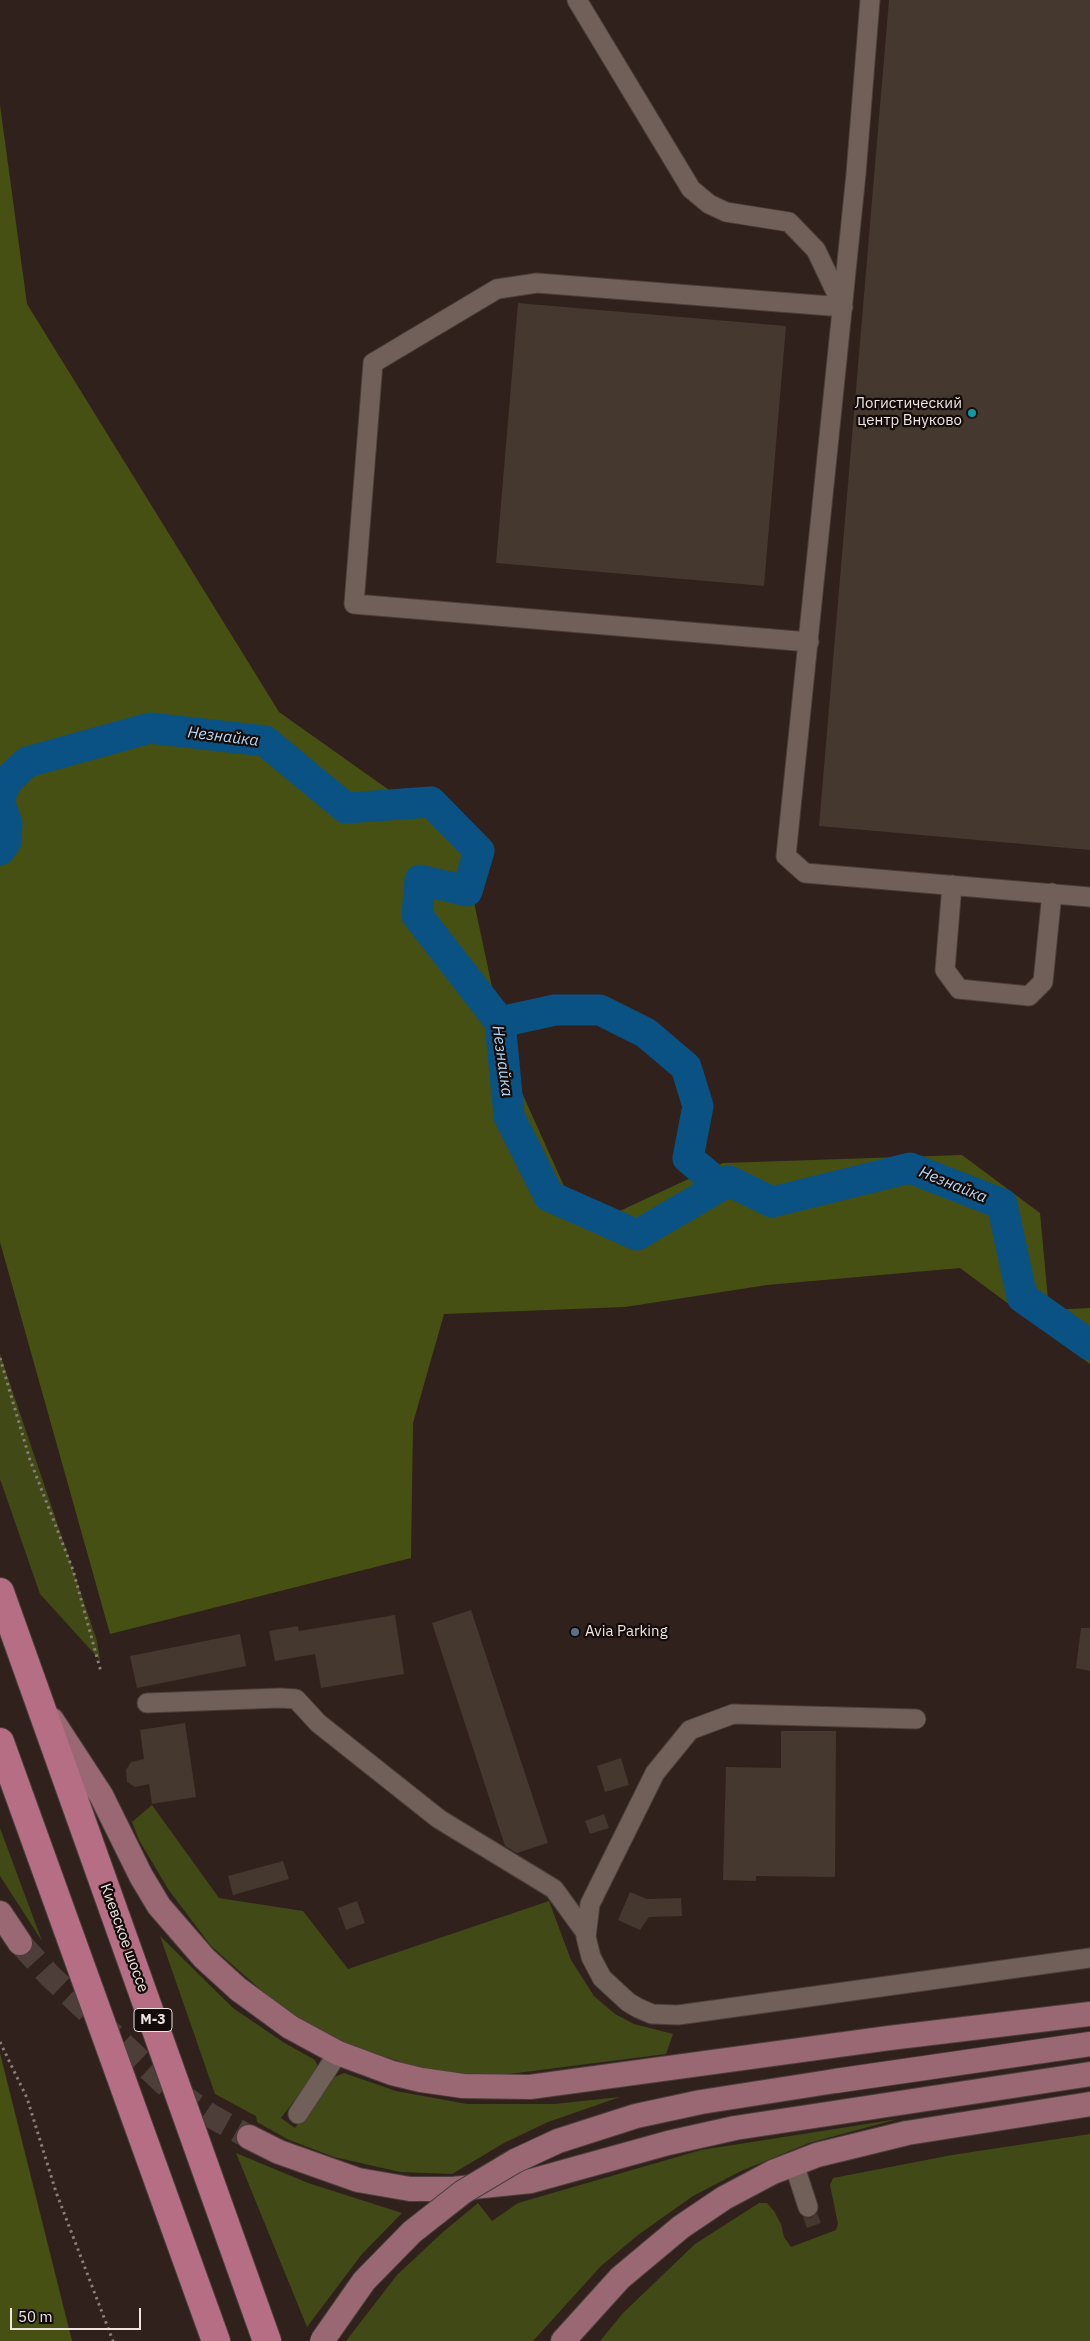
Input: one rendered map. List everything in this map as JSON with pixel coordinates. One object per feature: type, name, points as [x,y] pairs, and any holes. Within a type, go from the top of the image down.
[{"type":"highway","name":"Киевское шоссе","points":[[0,1592],[268,2341]]},
{"type":"highway","points":[[0,1742],[216,2341]]},
{"type":"main road","points":[[38,1698],[96,1786],[142,1876],[174,1925],[204,1958],[251,2000],[290,2027],[338,2053],[392,2073],[420,2080],[463,2086],[511,2088],[573,2082],[880,2039],[1090,2014]]},
{"type":"main road","points":[[0,1913],[20,1943]]},
{"type":"main road","points":[[322,2341],[364,2281],[412,2232],[455,2197],[515,2162],[558,2141],[636,2116],[701,2102],[1090,2044]]},
{"type":"main road","points":[[249,2137],[279,2152],[358,2180],[410,2189],[452,2189],[531,2181],[668,2143],[735,2128],[1090,2074]]},
{"type":"main road","points":[[563,2341],[620,2278],[681,2227],[734,2192],[794,2164],[836,2150],[907,2133],[1090,2104]]},
{"type":"street","points":[[578,0],[691,189],[709,204],[726,212],[789,222],[816,250],[843,307]]},
{"type":"street","points":[[870,0],[843,307],[786,856],[805,873],[1090,896]]},
{"type":"street","points":[[809,642],[354,604],[373,363],[497,289],[537,283],[843,307]]},
{"type":"street","points":[[952,885],[945,970],[959,989],[1029,996],[1043,982],[1052,893]]},
{"type":"street","points":[[147,1703],[280,1698],[296,1700],[318,1723],[439,1819],[554,1889],[586,1933]]},
{"type":"street","points":[[916,1719],[733,1714],[690,1730],[655,1773],[590,1904],[586,1933],[591,1957],[602,1978],[628,2002],[652,2014],[664,2016],[925,1982],[1090,1958]]},
{"type":"street","points":[[298,2114],[338,2053]]},
{"type":"street","points":[[794,2164],[808,2208]]},
{"type":"path","points":[[0,1358],[30,1460],[73,1570],[101,1672]]},
{"type":"path","points":[[0,2042],[27,2098],[56,2192],[113,2341]]},
{"type":"green space","points":[[0,105],[27,304],[279,712],[461,841],[508,1062],[583,1228],[723,1163],[962,1155],[1040,1213],[1049,1310],[1090,1308],[1090,1364],[960,1268],[767,1285],[625,1307],[444,1314],[413,1423],[411,1558],[110,1634],[0,1242]]},
{"type":"green space","points":[[0,1354],[97,1641],[100,1660],[40,1594],[0,1479]]},
{"type":"green space","points":[[152,1805],[219,1898],[303,1911],[348,1969],[549,1901],[571,1960],[594,1996],[615,2014],[634,2024],[673,2034],[666,2054],[501,2075],[446,2072],[413,2066],[350,2045],[285,2011],[211,1946],[168,1889],[139,1840],[132,1822]]},
{"type":"green space","points":[[0,1828],[42,1941],[0,1876]]},
{"type":"green space","points":[[160,1936],[233,2008],[283,2042],[315,2060],[317,2065],[313,2076],[281,2118],[295,2128],[332,2078],[344,2073],[396,2091],[467,2104],[554,2104],[620,2097],[548,2122],[504,2143],[452,2174],[400,2172],[334,2157],[287,2139],[257,2122],[256,2116],[215,2094]]},
{"type":"green space","points":[[0,2053],[72,2341],[0,2341]]},
{"type":"green space","points":[[898,2119],[809,2143],[741,2171],[693,2196],[638,2235],[601,2266],[533,2341],[346,2341],[397,2275],[443,2232],[478,2203],[492,2221],[518,2203],[701,2150]]},
{"type":"green space","points":[[1090,2134],[1090,2341],[600,2341],[623,2313],[695,2244],[759,2203],[767,2203],[774,2211],[781,2224],[784,2237],[791,2247],[836,2230],[838,2224],[830,2185],[833,2178],[952,2155]]},
{"type":"green space","points":[[236,2153],[308,2183],[402,2213],[362,2254],[307,2327]]},
{"type":"building","name":"Логистический центр Внуково","points":[[889,0],[1090,0],[1090,850],[819,826]]},
{"type":"building","points":[[518,303],[786,326],[764,586],[496,563]]},
{"type":"building","points":[[471,1610],[548,1843],[517,1853],[505,1846],[432,1623]]},
{"type":"building","points":[[395,1615],[404,1674],[321,1688],[315,1654],[275,1661],[269,1631],[298,1626],[299,1631]]},
{"type":"building","points":[[1081,1628],[1090,1628],[1090,1671],[1076,1668]]},
{"type":"building","points":[[240,1634],[246,1666],[137,1688],[130,1656]]},
{"type":"building","points":[[185,1723],[196,1797],[152,1804],[149,1784],[135,1787],[127,1782],[126,1770],[131,1762],[144,1759],[140,1730]]},
{"type":"building","points":[[781,1731],[836,1731],[835,1877],[756,1876],[756,1881],[723,1880],[726,1767],[781,1768]]},
{"type":"building","points":[[621,1758],[629,1785],[605,1792],[597,1766]]},
{"type":"building","points":[[604,1814],[609,1828],[590,1834],[585,1821]]},
{"type":"building","points":[[283,1861],[289,1879],[233,1895],[228,1876]]},
{"type":"building","points":[[630,1892],[647,1899],[681,1898],[682,1916],[649,1917],[640,1930],[618,1920]]},
{"type":"building","points":[[357,1901],[365,1923],[346,1930],[338,1908]]},
{"type":"building","points":[[817,2213],[821,2223],[807,2228],[803,2217],[811,2218]]},
{"type":"waterway","name":"Незнайка","points":[[0,797],[7,781],[27,762],[150,728],[265,741],[346,808],[431,802],[479,851],[467,891],[420,880],[417,915],[500,1022],[509,1116],[549,1196],[637,1235],[729,1181],[772,1202],[910,1168],[1002,1204],[1022,1297],[1090,1345]]},
{"type":"waterway","name":"Незнайка","points":[[0,803],[7,824],[6,841],[0,850]]},
{"type":"waterway","points":[[500,1022],[555,1010],[600,1010],[646,1033],[686,1067],[698,1106],[688,1158],[721,1186]]},
{"type":"tunnel","points":[[20,1943],[50,1976],[165,2084],[211,2116],[249,2137]]},
{"type":"place","name":"Логистический центр Внуково","points":[[972,413]]},
{"type":"place","name":"Avia Parking","points":[[575,1632]]}]
